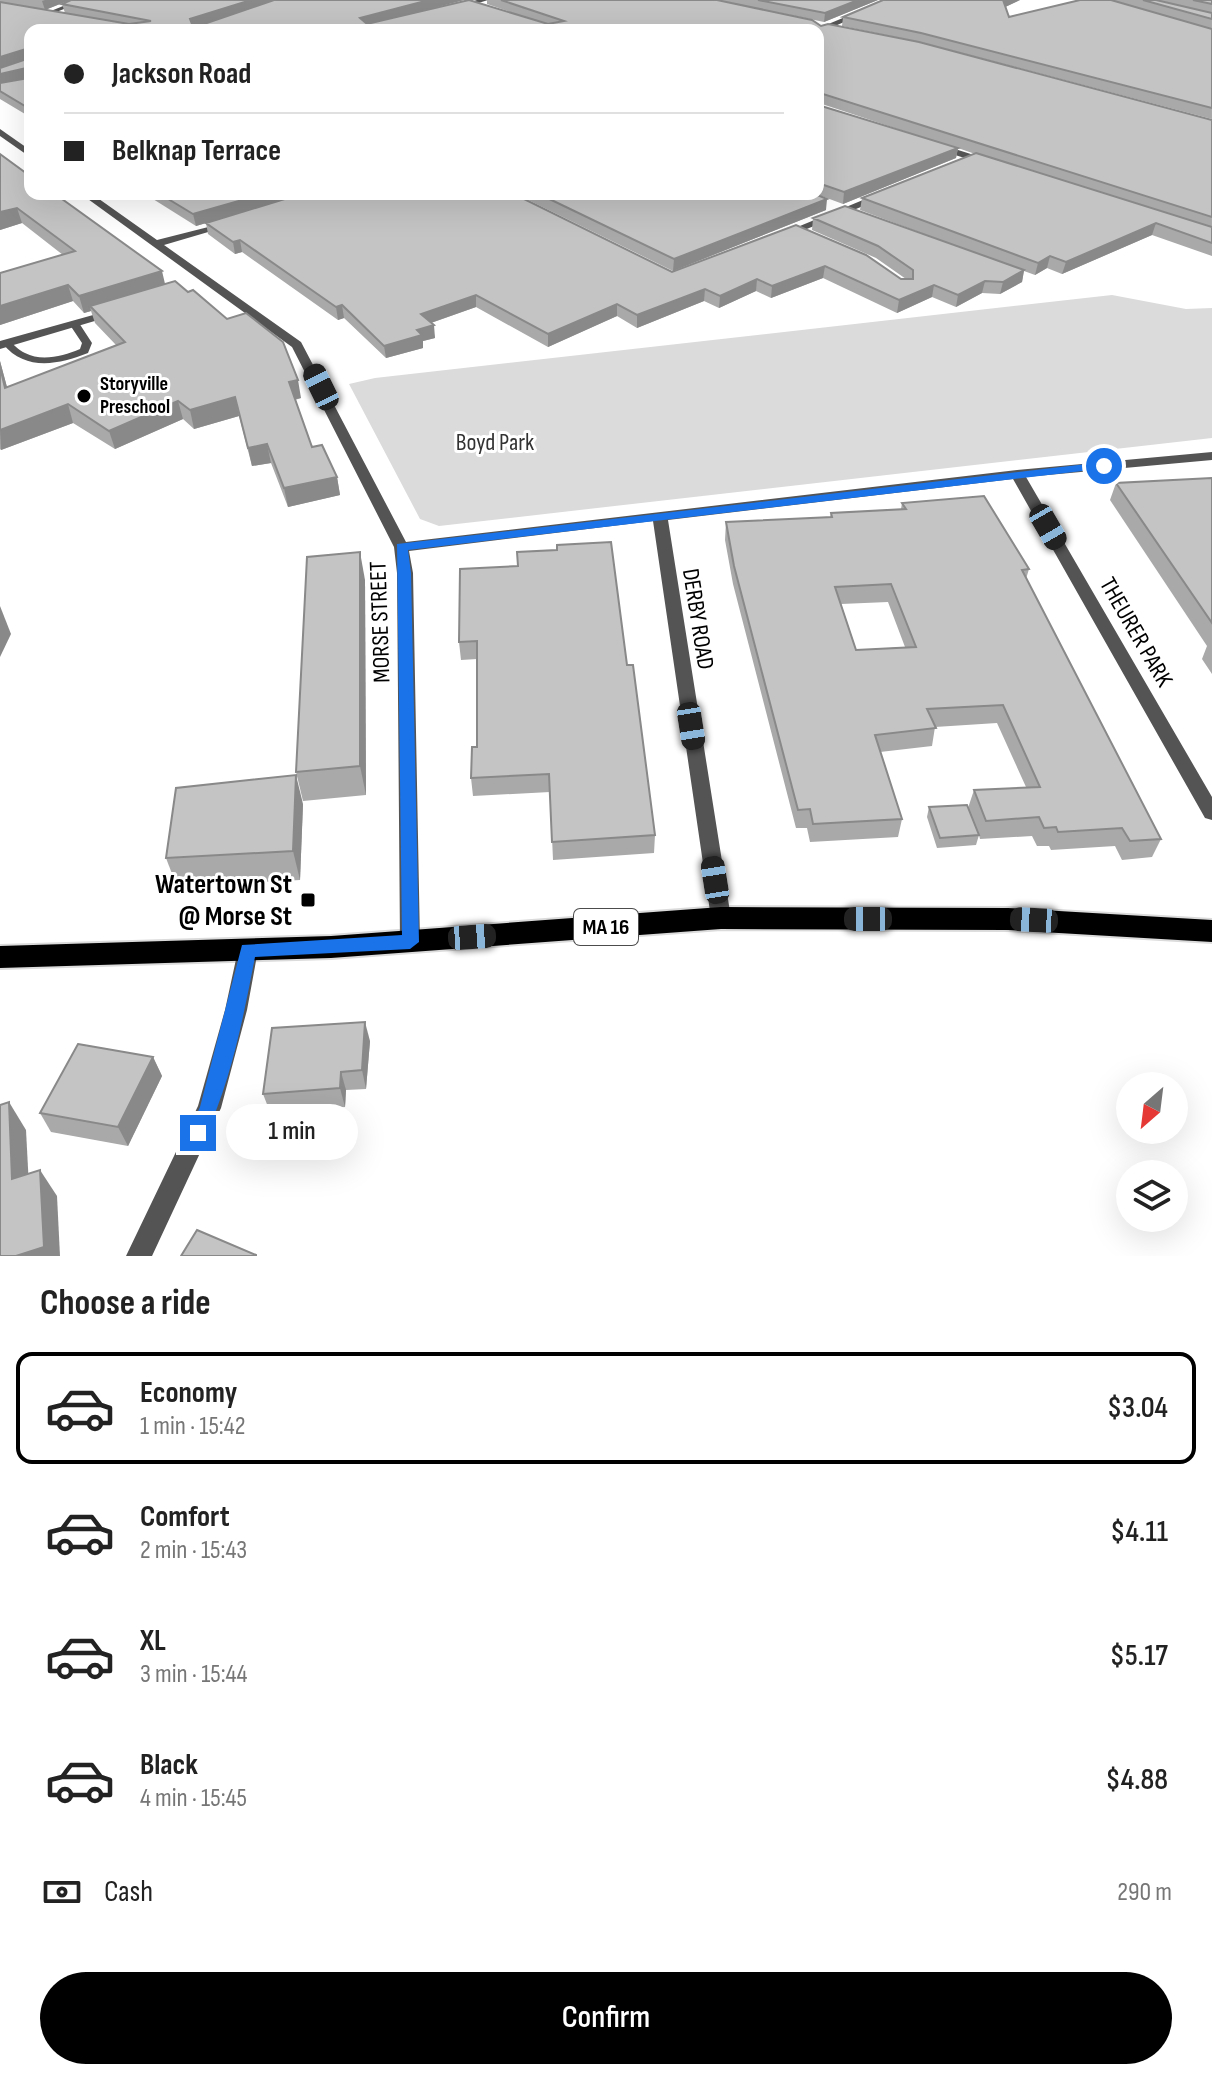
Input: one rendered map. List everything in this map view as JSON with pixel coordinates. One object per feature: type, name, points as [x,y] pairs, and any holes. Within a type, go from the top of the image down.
[{"type":"main road","name":"MA 16","points":[[0,957],[410,942],[721,918],[1008,919],[1212,931]]},
{"type":"street","points":[[44,15],[84,0]]},
{"type":"street","points":[[454,0],[489,10]]},
{"type":"street","points":[[445,10],[485,0]]},
{"type":"street","points":[[824,27],[892,0]]},
{"type":"street","points":[[30,13],[60,17]]},
{"type":"street","points":[[0,132],[24,150]]},
{"type":"street","points":[[931,144],[1002,166]]},
{"type":"street","points":[[958,164],[974,158]]},
{"type":"street","points":[[769,241],[891,191]]},
{"type":"street","name":"MORSE STREET","points":[[94,200],[297,345],[401,547],[405,573],[410,942]]},
{"type":"street","points":[[828,205],[855,216]]},
{"type":"street","points":[[156,244],[241,219]]},
{"type":"street","points":[[796,230],[809,235]]},
{"type":"street","points":[[188,288],[208,282]]},
{"type":"street","points":[[4,344],[120,310]]},
{"type":"street","points":[[401,547],[1017,474],[1212,456]]},
{"type":"street","name":"THEURER PARK","points":[[1017,474],[1212,813]]},
{"type":"street","name":"DERBY ROAD","points":[[660,517],[721,918]]},
{"type":"street","points":[[139,1256],[209,1108],[236,1010],[248,950]]},
{"type":"lane","points":[[4,344],[37,362],[69,357],[84,351],[87,343],[75,325]]},
{"type":"green space","name":"Boyd Park","points":[[1112,295],[1186,309],[1212,308],[1212,438],[439,526],[420,519],[349,384],[375,378]]},
{"type":"building","points":[[71,0],[251,0],[190,19],[192,24],[129,24],[151,21],[62,4]]},
{"type":"building","points":[[274,0],[429,0],[360,18],[367,24],[204,24]]},
{"type":"building","points":[[469,0],[548,24],[367,24]]},
{"type":"building","points":[[501,0],[717,0],[812,20],[818,24],[548,24],[564,21]]},
{"type":"building","points":[[758,0],[858,0],[825,13]]},
{"type":"building","points":[[883,0],[1003,0],[1009,17],[1080,0],[1111,0],[1212,29],[1212,108],[921,33],[843,17]]},
{"type":"building","points":[[1143,0],[1156,0],[1212,13],[1212,19]]},
{"type":"building","points":[[0,2],[129,24],[24,24],[24,50],[0,57]]},
{"type":"building","points":[[824,25],[919,42],[1212,120],[1212,217],[824,94]]},
{"type":"building","points":[[24,60],[24,68],[0,74],[0,68]]},
{"type":"building","points":[[24,79],[24,105],[0,91],[0,83]]},
{"type":"building","points":[[824,107],[958,148],[844,192],[824,185]]},
{"type":"building","points":[[976,153],[1212,227],[1212,243],[1156,223],[1066,262],[1050,256],[1038,263],[862,198]]},
{"type":"building","points":[[0,154],[24,172],[24,200],[63,200],[162,271],[79,296],[68,285],[0,306],[0,273],[75,251],[17,208],[0,212]]},
{"type":"building","points":[[827,199],[674,259],[551,200]]},
{"type":"building","points":[[170,200],[242,200],[193,214]]},
{"type":"building","points":[[281,200],[526,200],[672,272],[796,225],[866,255],[901,279],[913,279],[913,270],[878,246],[813,218],[845,206],[1024,270],[1003,282],[985,281],[958,295],[934,285],[899,300],[825,266],[772,286],[757,279],[720,296],[705,289],[637,315],[617,304],[548,334],[476,295],[421,314],[434,325],[417,330],[422,335],[384,346],[342,305],[336,307],[240,240],[233,242],[206,223]]},
{"type":"building","points":[[175,281],[188,292],[193,290],[227,319],[246,313],[283,342],[298,380],[289,382],[312,447],[322,445],[337,477],[284,488],[267,444],[248,448],[235,397],[190,410],[178,401],[109,431],[68,404],[0,430],[0,367],[5,388],[125,342],[90,306]]},
{"type":"building","points":[[1212,478],[1212,623],[1116,483]]},
{"type":"building","points":[[984,496],[1029,569],[1022,570],[1161,839],[1130,841],[1122,828],[1058,832],[1056,827],[1044,828],[1039,817],[986,821],[974,790],[1040,787],[1003,705],[927,709],[936,728],[875,735],[902,819],[813,824],[810,809],[798,810],[734,566],[726,522],[832,517],[831,513],[906,509],[902,503]],"holes":[[[891,584],[916,647],[856,650],[835,587]]]},
{"type":"building","points":[[611,542],[627,665],[633,665],[655,835],[552,842],[549,774],[471,778],[472,747],[477,747],[477,641],[459,642],[460,569],[518,566],[517,552],[557,550],[557,545]]},
{"type":"building","points":[[360,552],[360,766],[296,772],[307,557]]},
{"type":"building","points":[[296,775],[293,851],[166,858],[176,788]]},
{"type":"building","points":[[967,805],[979,835],[940,838],[929,807]]},
{"type":"building","points":[[365,1022],[362,1070],[341,1072],[340,1088],[263,1094],[272,1028]]},
{"type":"building","points":[[78,1044],[153,1057],[118,1127],[40,1113]]},
{"type":"building","points":[[9,1102],[12,1179],[40,1170],[44,1247],[16,1256],[0,1256],[0,1105]]},
{"type":"building","points":[[197,1230],[256,1255],[256,1256],[181,1256]]},
{"type":"place","name":"Storyville Preschool","points":[[84,396]]},
{"type":"place","name":"Watertown St @ Morse St","points":[[308,900]]},
{"type":"route","points":[[198,1133],[209,1108],[236,1010],[248,950],[410,942],[405,573],[401,547],[1104,466]]}]
